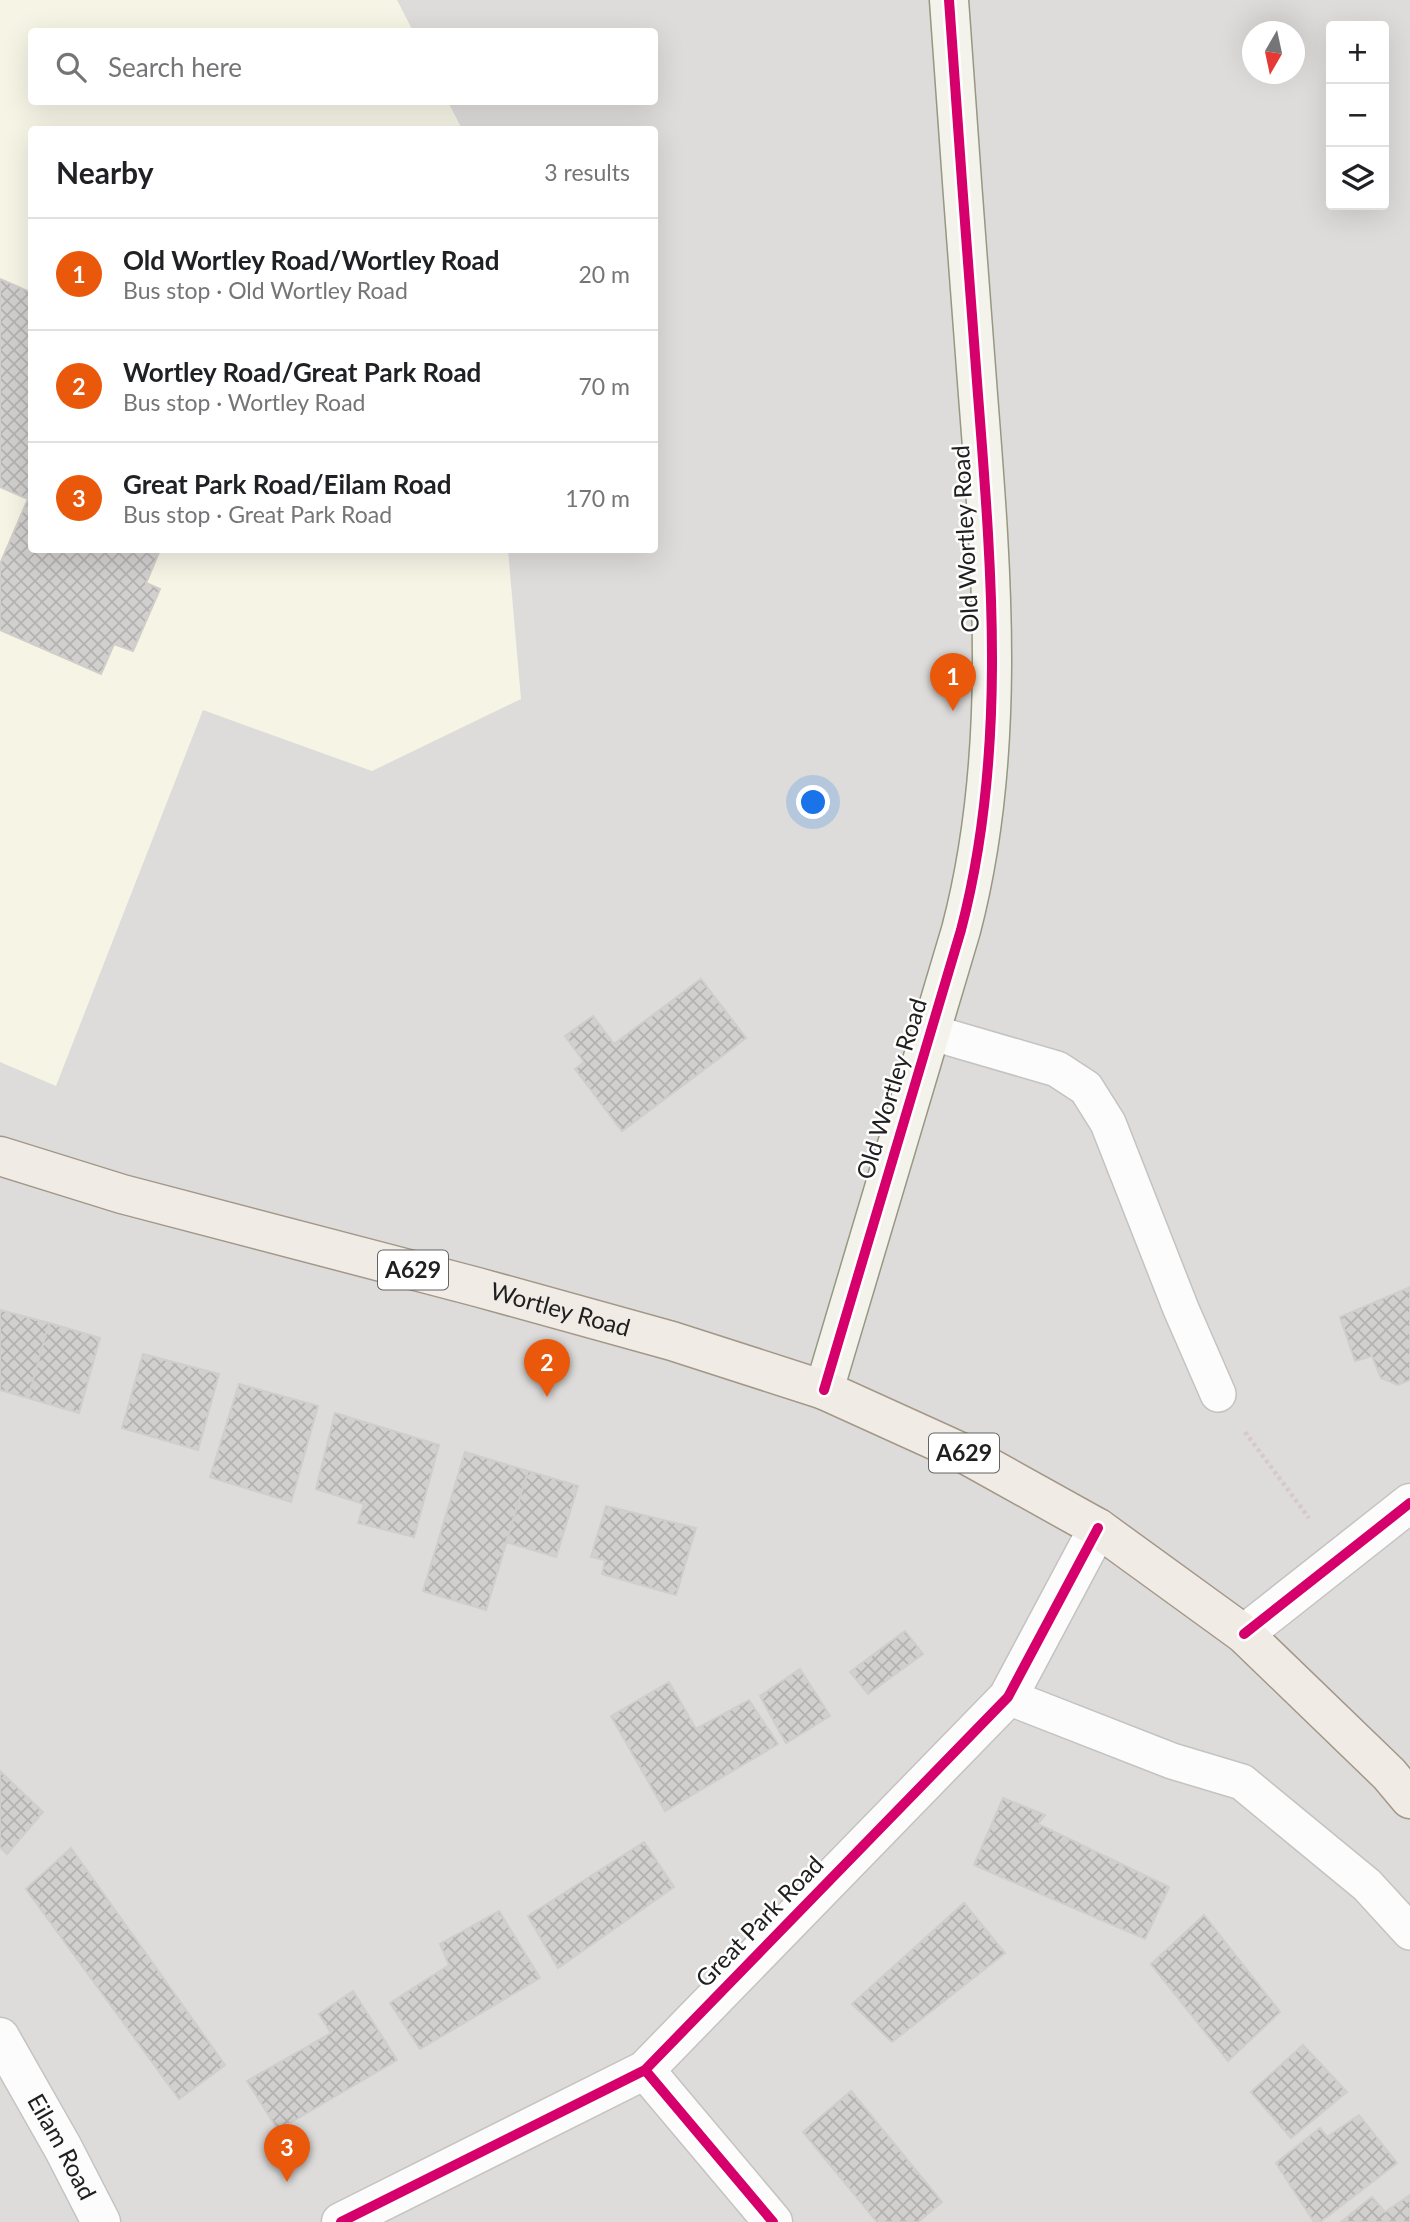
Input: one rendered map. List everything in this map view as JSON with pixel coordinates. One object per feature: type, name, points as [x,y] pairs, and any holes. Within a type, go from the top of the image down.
[{"type":"main road","name":"Wortley Road","points":[[0,1156],[122,1194],[660,1338],[824,1390],[965,1454],[1098,1528]]},
{"type":"main road","name":"A629","points":[[1098,1528],[1244,1634],[1389,1774],[1410,1799]]},
{"type":"street","name":"Old Wortley Road","points":[[824,1390],[972,890],[988,773],[993,667],[988,521],[948,0]]},
{"type":"street","points":[[1244,1634],[1410,1503]]},
{"type":"street","name":"Great Park Road","points":[[341,2222],[645,2070],[1008,1697],[1098,1528]]},
{"type":"street","name":"Eilam Road","points":[[0,2037],[101,2222]]},
{"type":"street","points":[[645,2070],[773,2222]]},
{"type":"lane","name":"Old Wortley Road","points":[[930,1032],[1057,1069],[1086,1088],[1108,1123],[1181,1309],[1218,1394]]},
{"type":"lane","points":[[1008,1697],[1172,1761],[1242,1782],[1367,1885],[1410,1932]]},
{"type":"path","points":[[1218,1394],[1339,1559]]},
{"type":"shaded area","points":[[0,0],[1410,0],[1410,2222],[0,2222]]},
{"type":"shaded area","points":[[0,0],[397,0],[411,28],[28,28],[28,105],[450,105],[460,126],[28,126],[28,553],[508,553],[521,699],[372,771],[203,710],[56,1086],[0,1062]]},
{"type":"building","points":[[0,279],[28,291],[28,499],[0,487]]},
{"type":"building","points":[[28,499],[28,553],[159,553],[146,583],[160,589],[133,651],[114,644],[101,674],[0,630],[0,564]]},
{"type":"building","points":[[701,979],[746,1038],[622,1131],[575,1069],[584,1062],[565,1036],[593,1016],[614,1044]]},
{"type":"building","points":[[1410,1287],[1410,1380],[1398,1385],[1381,1378],[1372,1356],[1355,1361],[1340,1317]]},
{"type":"building","points":[[0,1310],[49,1323],[28,1398],[0,1390]]},
{"type":"building","points":[[49,1323],[100,1338],[79,1413],[28,1398]]},
{"type":"building","points":[[143,1354],[219,1374],[198,1450],[122,1428]]},
{"type":"building","points":[[239,1384],[318,1406],[291,1502],[210,1477]]},
{"type":"building","points":[[335,1413],[439,1445],[414,1537],[358,1523],[364,1504],[316,1489]]},
{"type":"building","points":[[465,1452],[528,1471],[486,1610],[423,1591]]},
{"type":"building","points":[[528,1471],[578,1486],[556,1557],[506,1542]]},
{"type":"building","points":[[606,1506],[696,1528],[676,1595],[602,1574],[605,1560],[591,1557]]},
{"type":"building","points":[[905,1631],[923,1654],[868,1694],[850,1672]]},
{"type":"building","points":[[800,1669],[830,1716],[786,1743],[760,1696]]},
{"type":"building","points":[[669,1682],[696,1729],[749,1700],[778,1744],[665,1811],[611,1716]]},
{"type":"building","points":[[0,1771],[43,1812],[7,1854],[0,1847]]},
{"type":"building","points":[[1003,1798],[1045,1815],[1038,1824],[1169,1887],[1145,1939],[974,1865]]},
{"type":"building","points":[[644,1842],[674,1887],[558,1968],[528,1916]]},
{"type":"building","points":[[71,1848],[225,2065],[179,2099],[26,1889]]},
{"type":"building","points":[[964,1903],[1005,1953],[892,2042],[852,2004]]},
{"type":"building","points":[[499,1911],[540,1978],[420,2049],[390,2003],[449,1965],[440,1944]]},
{"type":"building","points":[[1204,1915],[1280,2012],[1228,2061],[1151,1964]]},
{"type":"building","points":[[353,1991],[397,2060],[278,2130],[247,2081],[331,2033],[319,2014]]},
{"type":"building","points":[[1303,2045],[1347,2092],[1291,2138],[1251,2092]]},
{"type":"building","points":[[851,2091],[942,2202],[918,2222],[877,2222],[803,2132]]},
{"type":"building","points":[[1359,2115],[1397,2163],[1320,2222],[1314,2222],[1276,2163],[1320,2128],[1327,2137]]},
{"type":"building","points":[[1410,2195],[1410,2222],[1341,2222],[1372,2197],[1385,2212]]},
{"type":"cycle path","points":[[824,1390],[961,930],[976,864],[985,798],[992,664],[988,529],[949,0]]},
{"type":"cycle path","points":[[1244,1634],[1410,1503]]},
{"type":"cycle path","points":[[341,2222],[645,2070],[1008,1697],[1098,1528]]},
{"type":"cycle path","points":[[645,2070],[773,2222]]},
{"type":"place","name":"Old Wortley Road/Wortley Road","points":[[953,711]]},
{"type":"place","name":"Wortley Road/Great Park Road","points":[[547,1397]]},
{"type":"place","name":"Great Park Road/Eilam Road","points":[[287,2182]]}]
